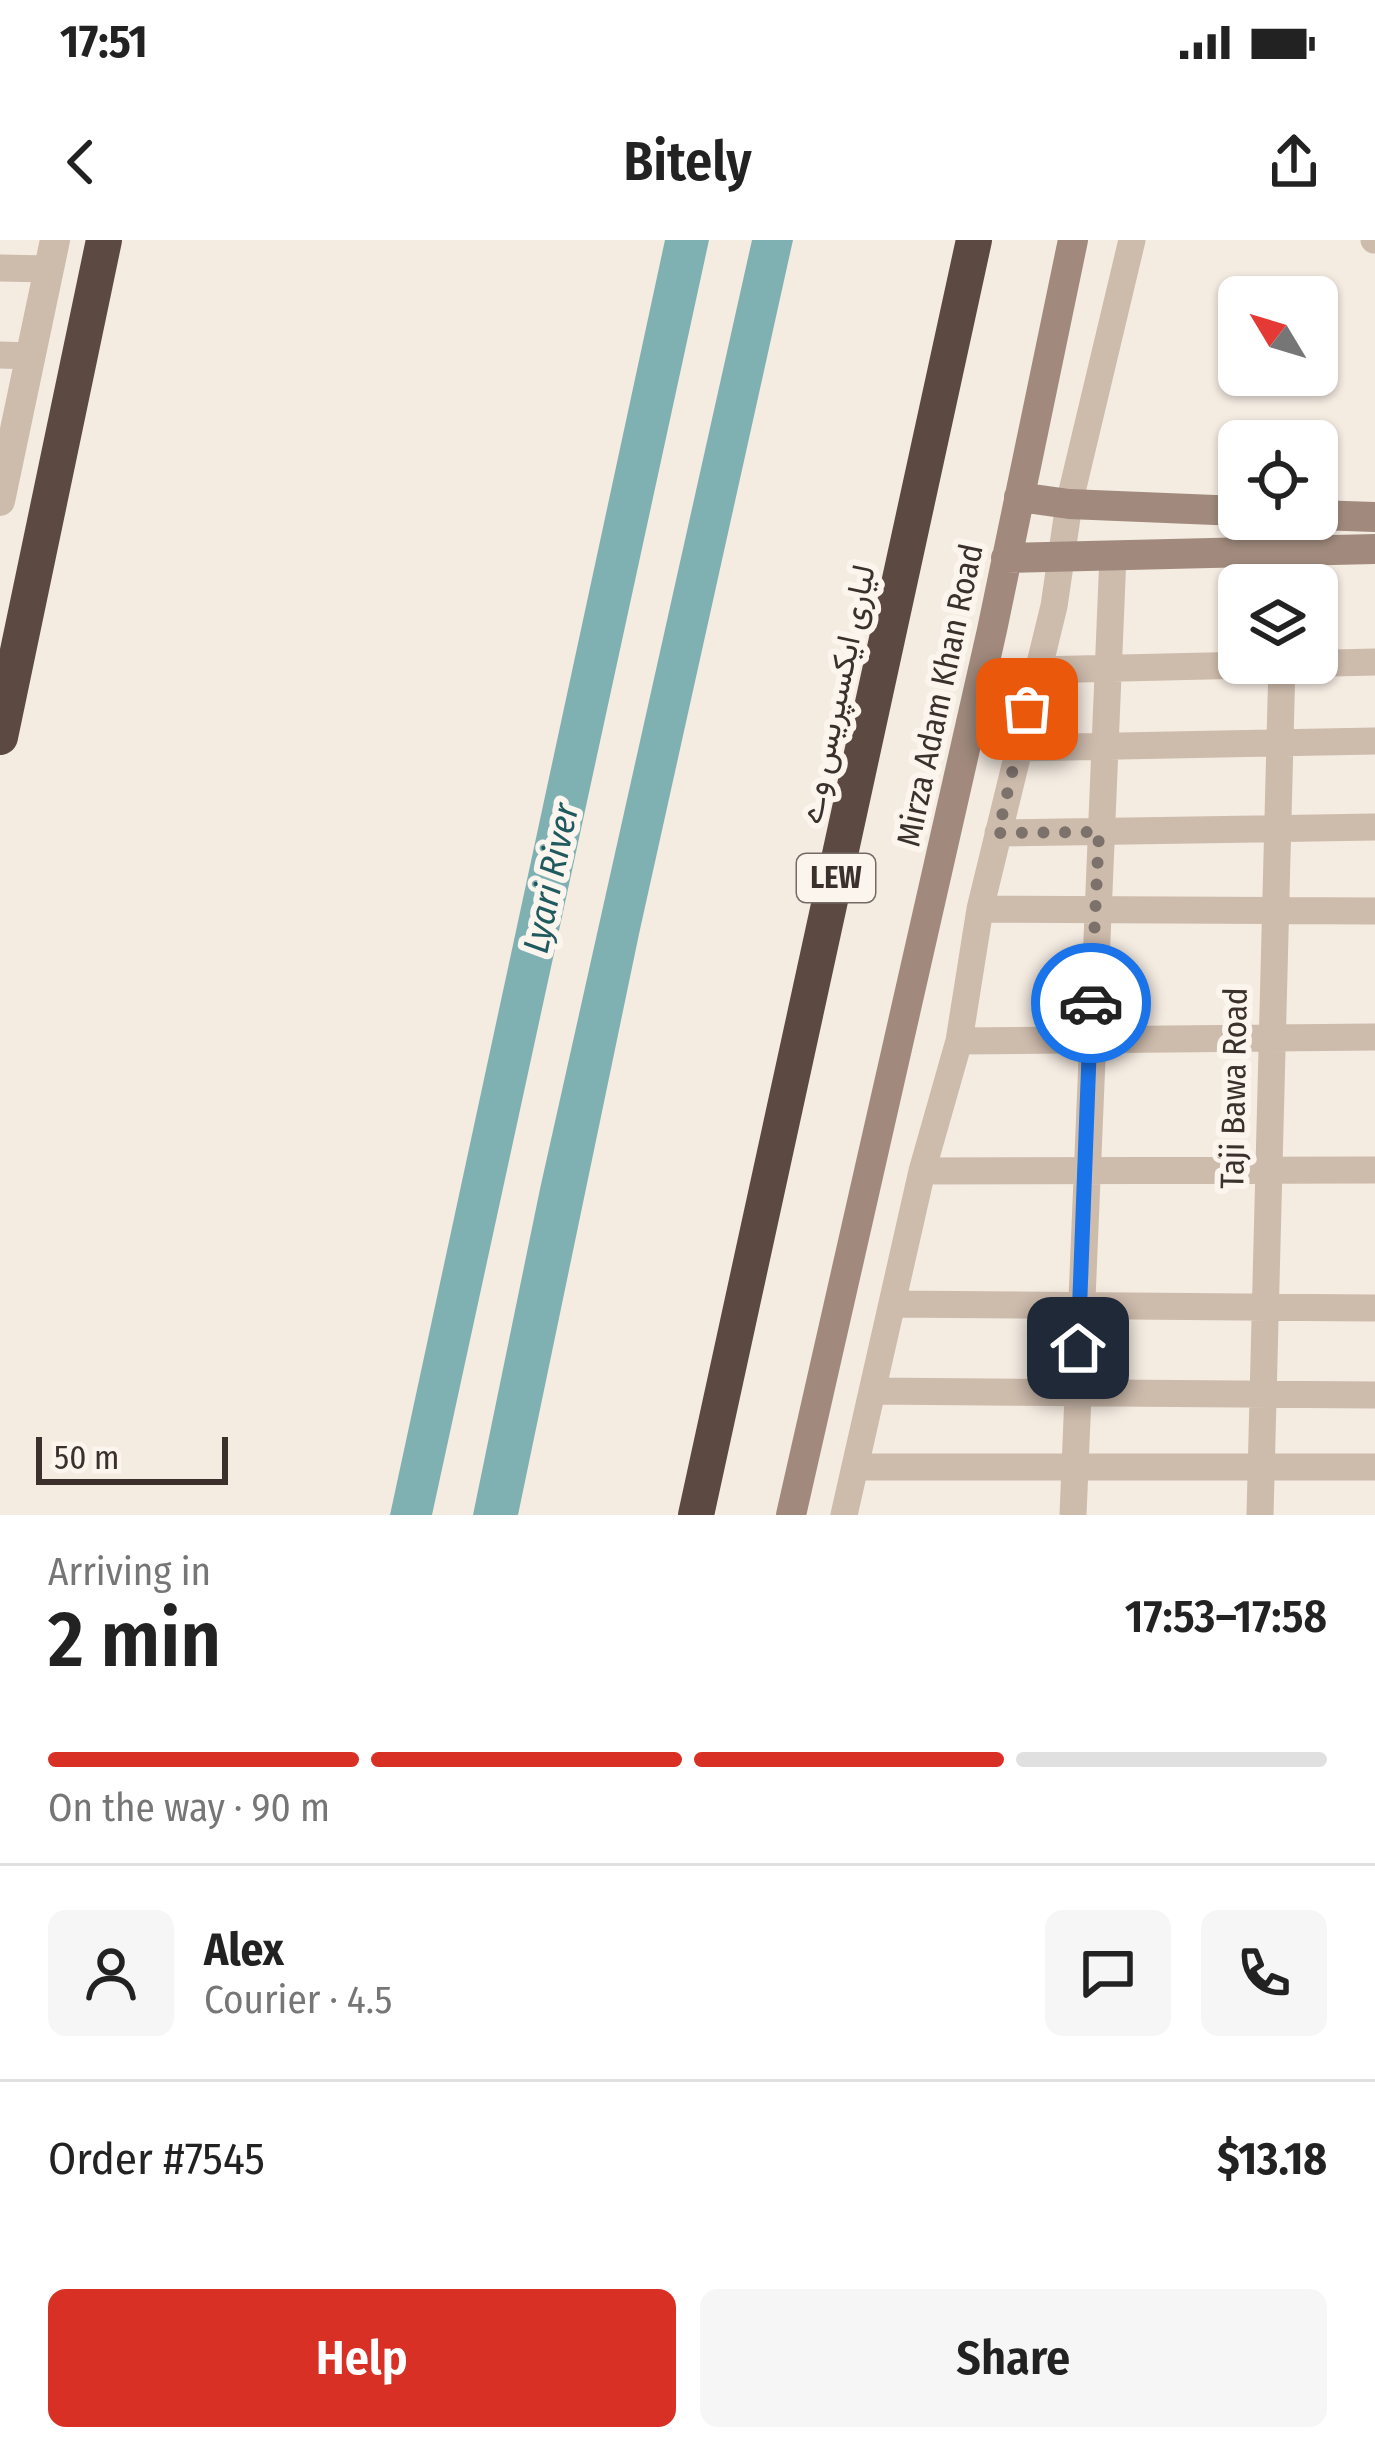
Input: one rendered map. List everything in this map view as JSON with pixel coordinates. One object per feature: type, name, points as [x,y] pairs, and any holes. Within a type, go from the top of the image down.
[{"type":"highway","points":[[0,737],[104,240]]},
{"type":"highway","name":"لیاری ایکسپریس وے","points":[[696,1515],[974,240]]},
{"type":"main road","name":"Mirza Adam Khan Road","points":[[791,1515],[1073,240]]},
{"type":"main road","points":[[1018,497],[1218,511]]},
{"type":"main road","points":[[1338,516],[1375,517]]},
{"type":"main road","points":[[1006,557],[1375,549]]},
{"type":"street","points":[[844,1515],[922,1171],[959,1041],[980,909],[1064,556],[1070,504],[1132,240]]},
{"type":"street","points":[[0,268],[52,255]]},
{"type":"street","points":[[0,501],[15,355],[52,255]]},
{"type":"street","points":[[1286,540],[1286,564]]},
{"type":"street","points":[[1073,1515],[1113,555]]},
{"type":"street","points":[[1338,662],[1375,662]]},
{"type":"street","points":[[1036,670],[1218,665]]},
{"type":"street","name":"Taji Bawa Road","points":[[1260,1515],[1281,684]]},
{"type":"street","points":[[1018,748],[1375,741]]},
{"type":"street","points":[[998,833],[1375,827]]},
{"type":"street","points":[[980,909],[1375,911]]},
{"type":"street","points":[[959,1041],[1375,1037]]},
{"type":"street","points":[[922,1171],[1375,1170]]},
{"type":"street","points":[[892,1304],[1375,1308]]},
{"type":"street","points":[[872,1391],[1375,1395]]},
{"type":"street","points":[[855,1467],[1375,1467]]},
{"type":"water","name":"Lyari River","points":[[665,240],[709,240],[432,1515],[390,1515]]},
{"type":"water","points":[[752,240],[793,240],[639,934],[518,1515],[473,1515],[540,1189]]},
{"type":"way so far","points":[[1027,709],[998,833],[1099,832],[1091,1003]]},
{"type":"route","points":[[1078,1348],[1091,1003]]}]
